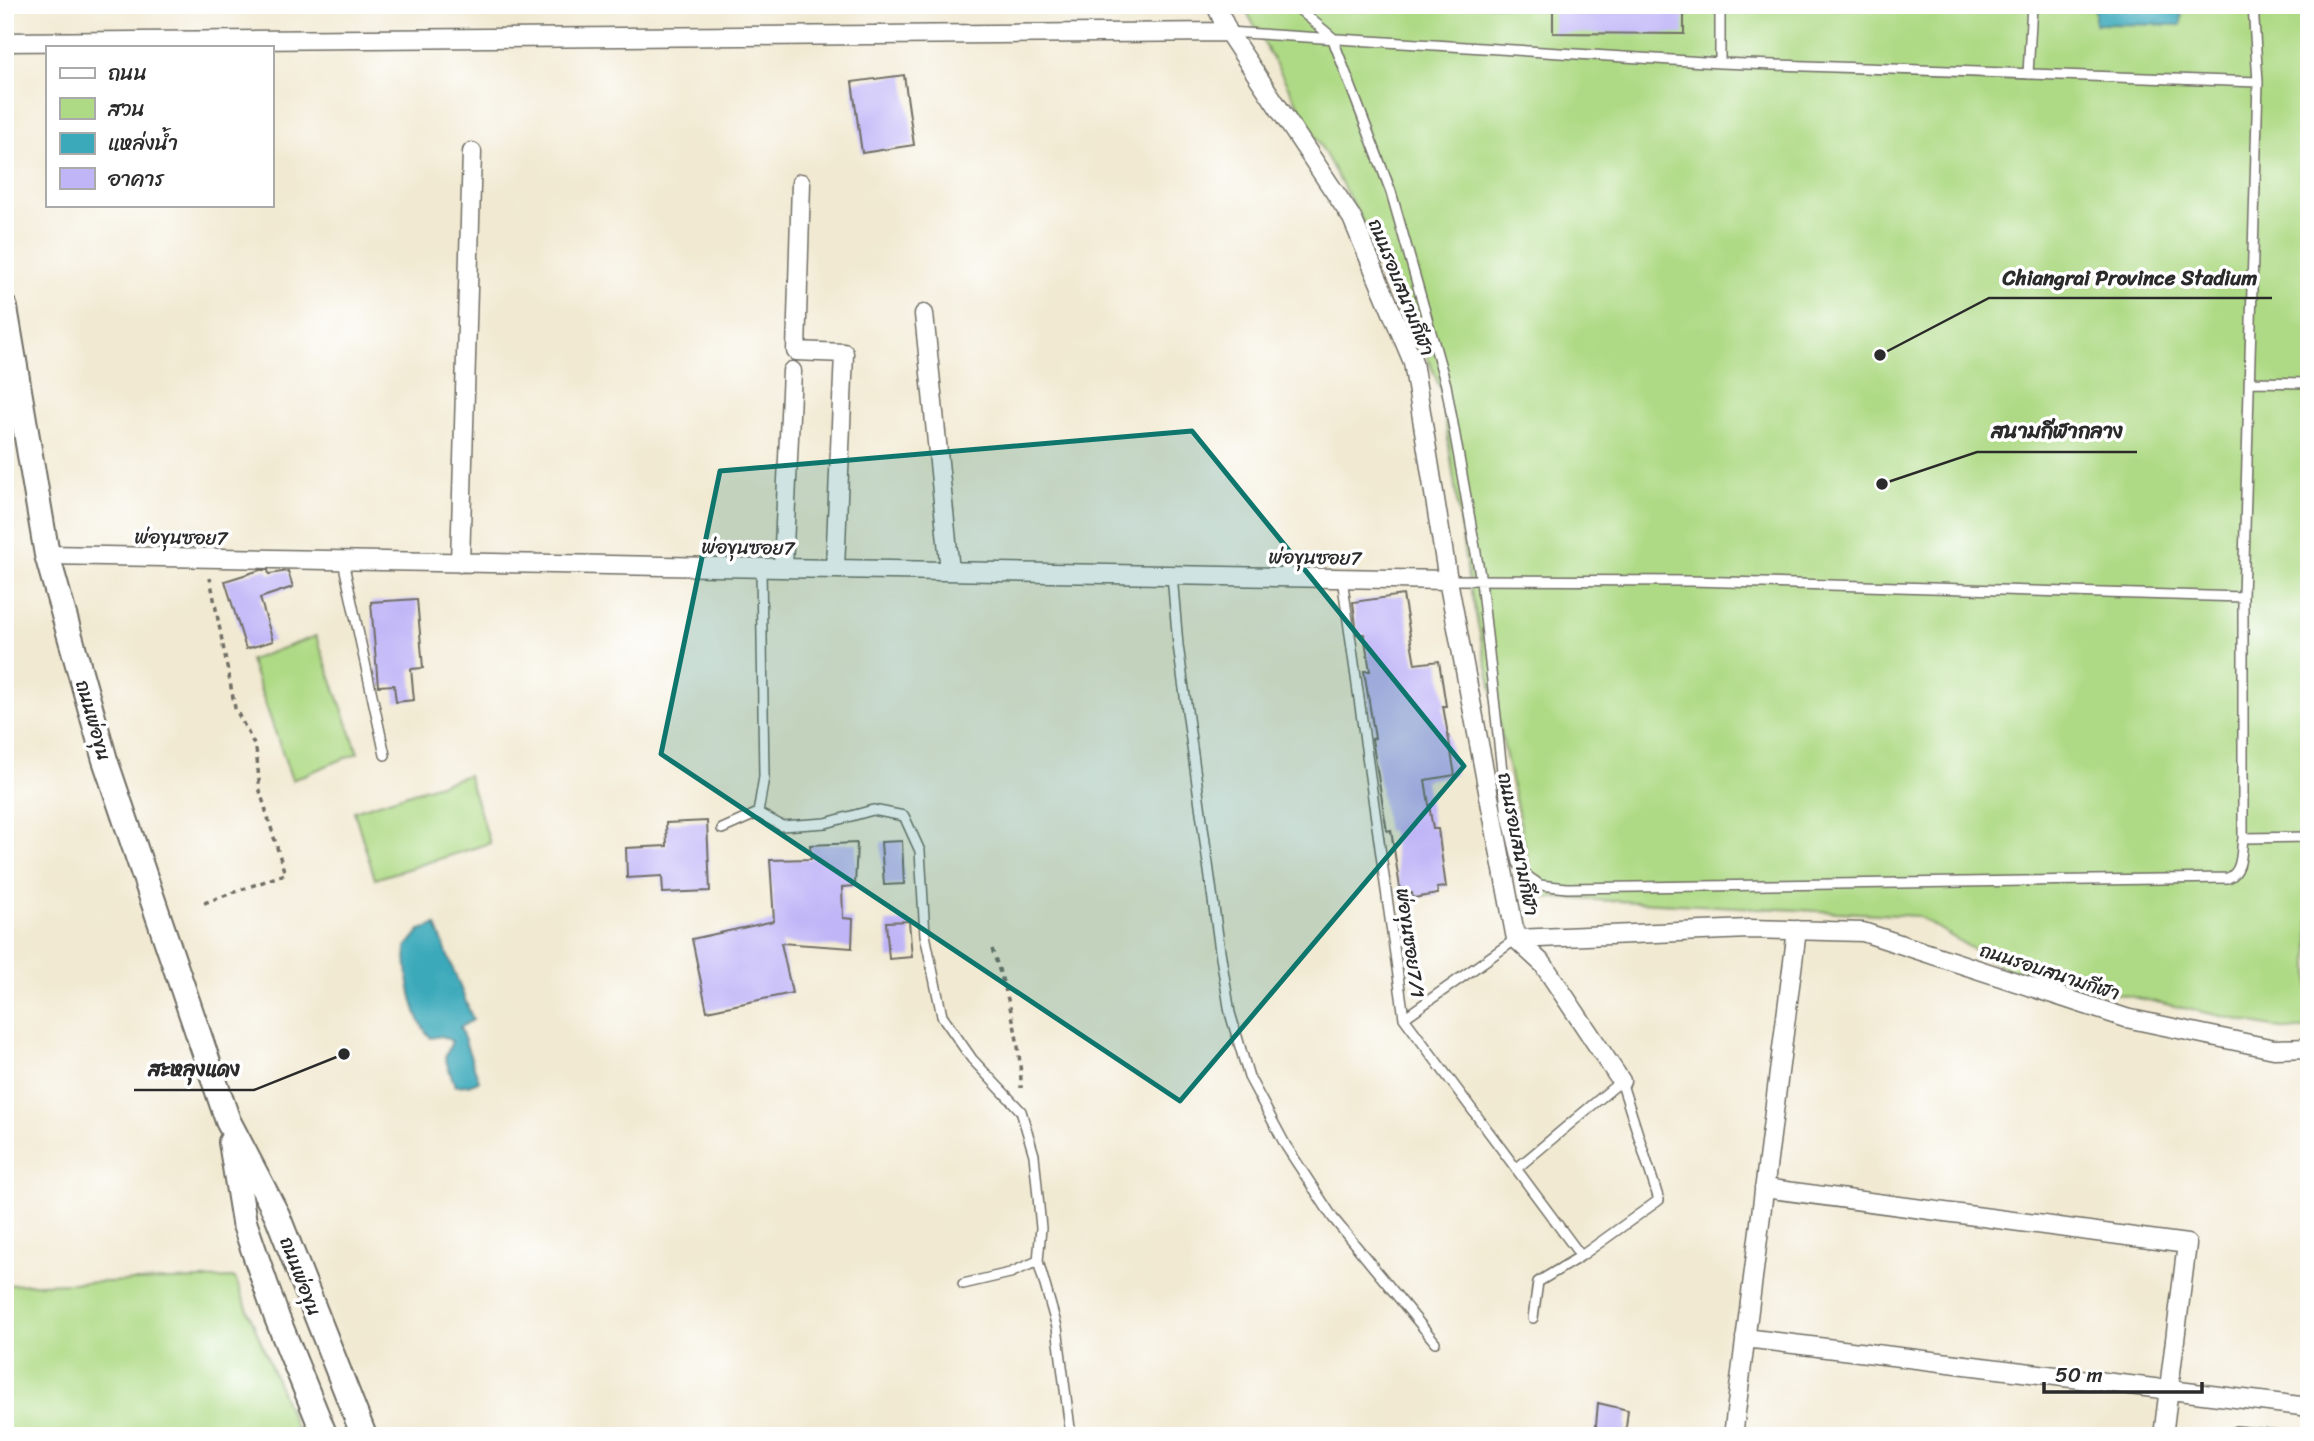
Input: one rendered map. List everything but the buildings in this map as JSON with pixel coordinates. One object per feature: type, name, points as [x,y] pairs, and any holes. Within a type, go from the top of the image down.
[{"type":"main road","name":"ถนนพ่อขุน","points":[[5,308],[47,555],[105,760],[228,1121],[277,1215],[364,1436]]},
{"type":"main road","name":"ถนนพ่อขุน","points":[[228,1121],[244,1222],[277,1318],[325,1436]]},
{"type":"street","name":"ถนนรอบสนามกีฬา","points":[[1216,5],[1228,32],[1352,218],[1413,362],[1448,580],[1516,939],[1749,929],[1863,932],[2126,1018],[2274,1049],[2309,1048]]},
{"type":"street","points":[[5,42],[1228,32]]},
{"type":"street","points":[[460,563],[472,152]]},
{"type":"street","points":[[801,183],[796,351],[844,353],[835,569]]},
{"type":"street","points":[[924,314],[950,571]]},
{"type":"street","points":[[783,568],[792,371]]},
{"type":"street","name":"พ่อขุนซอย7","points":[[47,555],[1448,580]]},
{"type":"street","points":[[1733,1436],[1797,930]]},
{"type":"street","points":[[1516,939],[1543,964],[1621,1082]]},
{"type":"street","points":[[1765,1188],[2188,1244],[2162,1436]]},
{"type":"street","points":[[1745,1338],[2309,1407]]},
{"type":"lane","points":[[1294,5],[1332,37],[1391,192],[1446,386],[1481,582],[1507,816],[1518,863],[1527,876],[1540,885],[1551,888],[2228,878],[2235,875],[2239,869],[2243,838],[2243,597],[2258,82],[2253,5]]},
{"type":"lane","points":[[1720,5],[1720,63]]},
{"type":"lane","points":[[2028,74],[2032,5]]},
{"type":"lane","points":[[1228,32],[1720,63],[2258,82]]},
{"type":"lane","points":[[2250,382],[2309,383]]},
{"type":"lane","points":[[343,561],[385,755]]},
{"type":"lane","points":[[758,813],[764,777],[761,568]]},
{"type":"lane","points":[[1171,575],[1178,645],[1220,951],[1230,1013],[1249,1077],[1286,1146],[1333,1218],[1435,1342]]},
{"type":"lane","name":"พ่อขุนซอย7/1","points":[[1342,578],[1404,1018],[1581,1256]]},
{"type":"lane","points":[[1448,580],[1692,581],[2243,597]]},
{"type":"lane","points":[[758,813],[782,826],[826,823],[873,810],[904,816],[920,851],[925,935],[942,1016],[972,1059],[1021,1111],[1035,1167],[1041,1227],[1038,1261],[1058,1327],[1071,1436]]},
{"type":"lane","points":[[722,829],[758,813]]},
{"type":"lane","points":[[2243,838],[2309,838]]},
{"type":"lane","points":[[1404,1018],[1516,939]]},
{"type":"lane","points":[[1516,1169],[1621,1082],[1659,1199],[1581,1256],[1538,1282],[1533,1318]]},
{"type":"lane","points":[[963,1284],[1010,1273],[1038,1261]]},
{"type":"lane","points":[[2236,1432],[2289,1436]]},
{"type":"path","points":[[204,903],[285,874],[260,791],[256,748],[235,708],[215,614],[207,558]]},
{"type":"path","points":[[992,949],[1016,1027],[1021,1067],[1021,1111]]},
{"type":"highlighted area","points":[[1192,431],[1464,766],[1180,1101],[661,754],[720,471]]},
{"type":"green space","points":[[1243,5],[2309,5],[2309,1028],[2286,1030],[2007,970],[1918,916],[1536,897],[1468,578],[1441,390],[1398,286]]},
{"type":"green space","points":[[316,636],[358,753],[292,780],[250,660]]},
{"type":"green space","points":[[468,775],[490,843],[375,879],[354,811]]},
{"type":"green space","points":[[235,1278],[299,1436],[5,1436],[5,1285]]},
{"type":"water","points":[[2095,5],[2182,5],[2181,25],[2095,24]]},
{"type":"water","points":[[436,925],[473,1020],[460,1027],[479,1081],[468,1085],[455,1086],[445,1058],[452,1041],[441,1036],[431,1038],[424,1030],[411,995],[406,947],[420,930]]},
{"type":"place","name":"Chiangrai Province Stadium","points":[[1880,355]]},
{"type":"place","name":"สนามกีฬากลาง","points":[[1882,484]]},
{"type":"place","name":"สะหลุงแดง","points":[[344,1054]]}]
